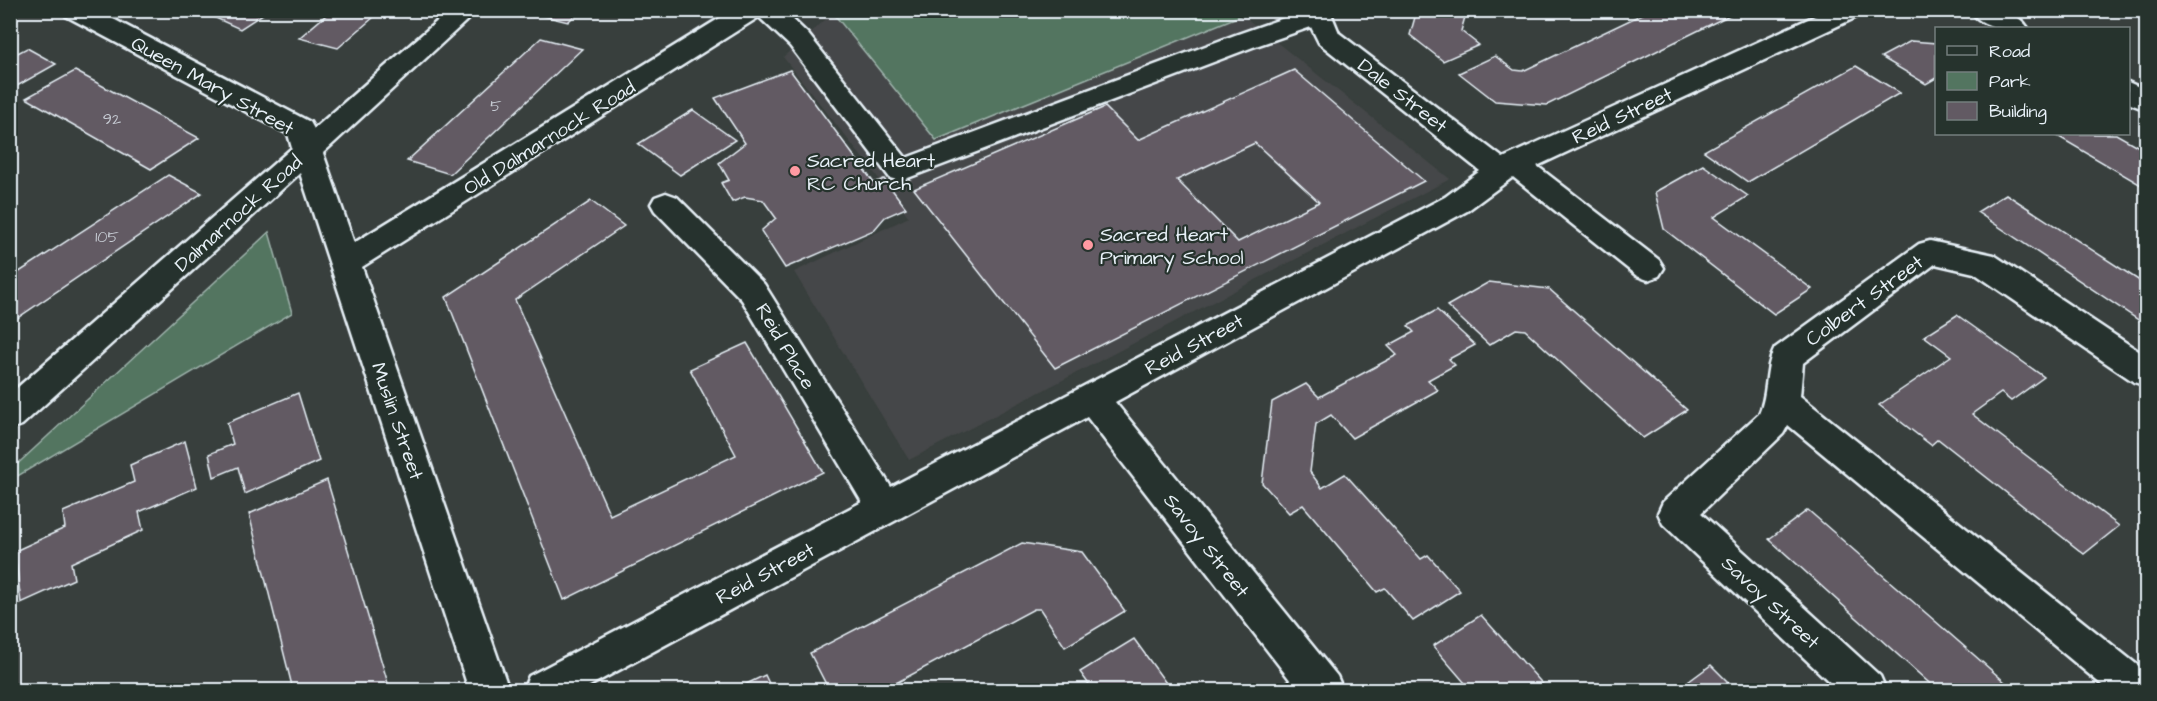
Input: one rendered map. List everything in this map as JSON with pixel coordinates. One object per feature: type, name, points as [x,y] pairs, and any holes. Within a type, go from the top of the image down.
[{"type":"street","name":"Queen Mary Street","points":[[75,10],[300,129],[307,151]]},
{"type":"street","name":"Dalmarnock Road","points":[[10,415],[466,10]]},
{"type":"street","name":"Old Dalmarnock Road","points":[[345,263],[752,10]]},
{"type":"street","points":[[767,10],[799,40],[900,171],[1320,13]]},
{"type":"street","name":"Reid Street","points":[[543,690],[848,530],[884,507],[1092,399],[1456,204],[1508,168],[1850,10]]},
{"type":"street","points":[[1982,10],[2013,27]]},
{"type":"street","name":"Dale Street","points":[[1320,13],[1328,37],[1648,268]]},
{"type":"street","points":[[2130,92],[2146,101]]},
{"type":"street","name":"Muslin Street","points":[[307,151],[489,690]]},
{"type":"street","name":"Reid Place","points":[[666,204],[753,292],[884,507]]},
{"type":"street","name":"Colbert Street","points":[[1676,513],[1771,424],[1782,401],[1786,357],[1930,252],[1983,263],[2146,373]]},
{"type":"street","name":"Savoy Street","points":[[1092,399],[1323,690]]},
{"type":"street","points":[[1782,401],[2138,690]]},
{"type":"street","name":"Savoy Street","points":[[1676,513],[1866,690]]},
{"type":"shaded area","name":"Sacred Heart Primary School","points":[[841,11],[1237,11],[1450,179],[909,460],[794,272],[909,217],[783,57],[833,13]]},
{"type":"green space","points":[[841,11],[1274,11],[1242,15],[936,140],[833,13]]},
{"type":"green space","points":[[269,232],[292,313],[11,480],[11,470]]},
{"type":"building","points":[[198,10],[269,10],[240,29]]},
{"type":"building","points":[[332,10],[382,10],[338,48],[299,38]]},
{"type":"building","points":[[530,10],[580,10],[568,22],[528,12]]},
{"type":"building","points":[[1417,10],[1479,10],[1465,17],[1461,31],[1479,45],[1443,61],[1410,35]]},
{"type":"building","points":[[1651,10],[1740,10],[1547,105],[1495,101],[1459,73],[1495,56],[1514,70],[1523,71]]},
{"type":"building","points":[[2075,10],[2102,10],[2089,18]]},
{"type":"building","points":[[541,38],[582,49],[450,174],[407,161]]},
{"type":"building","points":[[1911,41],[1935,43],[1935,79],[1926,84],[1881,57]]},
{"type":"building","points":[[27,48],[56,64],[10,90],[10,57]]},
{"type":"building","points":[[1856,66],[1900,93],[1748,182],[1704,151]]},
{"type":"building","name":"Sacred Heart RC Church","points":[[790,70],[874,183],[884,179],[906,208],[885,217],[874,230],[785,268],[761,231],[776,218],[763,200],[745,197],[732,202],[721,183],[729,180],[719,163],[745,143],[715,98]]},
{"type":"building","points":[[1294,70],[1424,181],[1055,368],[914,189],[1105,107],[1138,140]],"holes":[[[1255,143],[1319,202],[1238,242],[1177,180]]]},
{"type":"building","points":[[75,71],[199,138],[151,169],[26,98]]},
{"type":"building","points":[[693,110],[735,140],[680,175],[638,144]]},
{"type":"building","points":[[2056,135],[2118,135],[2146,151],[2146,188]]},
{"type":"building","points":[[1703,165],[1748,196],[1714,217],[1812,289],[1774,314],[1664,229],[1655,192]]},
{"type":"building","points":[[168,175],[202,193],[10,323],[10,278]]},
{"type":"building","points":[[2006,194],[2146,285],[2146,325],[1977,212]]},
{"type":"building","points":[[591,201],[624,226],[515,300],[610,515],[736,455],[690,369],[747,343],[823,472],[564,600],[446,297]]},
{"type":"building","points":[[1489,282],[1549,289],[1687,410],[1643,438],[1525,330],[1516,329],[1489,345],[1447,306]]},
{"type":"building","points":[[1437,310],[1475,345],[1449,359],[1455,365],[1428,380],[1438,390],[1352,438],[1331,415],[1316,424],[1310,472],[1322,488],[1345,474],[1421,559],[1428,555],[1460,591],[1413,621],[1385,588],[1377,592],[1303,505],[1289,513],[1262,483],[1272,402],[1306,384],[1319,397],[1397,355],[1388,346],[1414,332],[1408,326]]},
{"type":"building","points":[[1957,315],[2044,377],[2011,401],[2001,393],[1972,414],[2119,526],[2084,554],[1938,439],[1931,445],[1879,405],[1951,356],[1924,336]]},
{"type":"building","points":[[298,393],[319,461],[245,494],[238,467],[214,477],[209,454],[233,444],[227,423]]},
{"type":"building","points":[[185,441],[197,487],[139,512],[143,530],[71,563],[74,579],[21,603],[15,551],[65,528],[63,512],[134,482],[130,465]]},
{"type":"building","points":[[327,480],[390,690],[293,690],[249,514]]},
{"type":"building","points":[[1808,510],[2014,690],[1937,690],[1769,539]]},
{"type":"building","points":[[1022,543],[1082,552],[1125,611],[1065,647],[1040,609],[1034,609],[883,690],[829,690],[810,653]]},
{"type":"building","points":[[1481,615],[1548,690],[1471,690],[1433,646]]},
{"type":"building","points":[[1134,639],[1171,690],[1093,690],[1080,672]]},
{"type":"building","points":[[1711,665],[1736,690],[1677,690]]},
{"type":"building","points":[[765,675],[772,690],[734,690]]},
{"type":"place","name":"Sacred Heart RC Church","points":[[795,171]]},
{"type":"place","name":"Sacred Heart Primary School","points":[[1088,245]]}]
